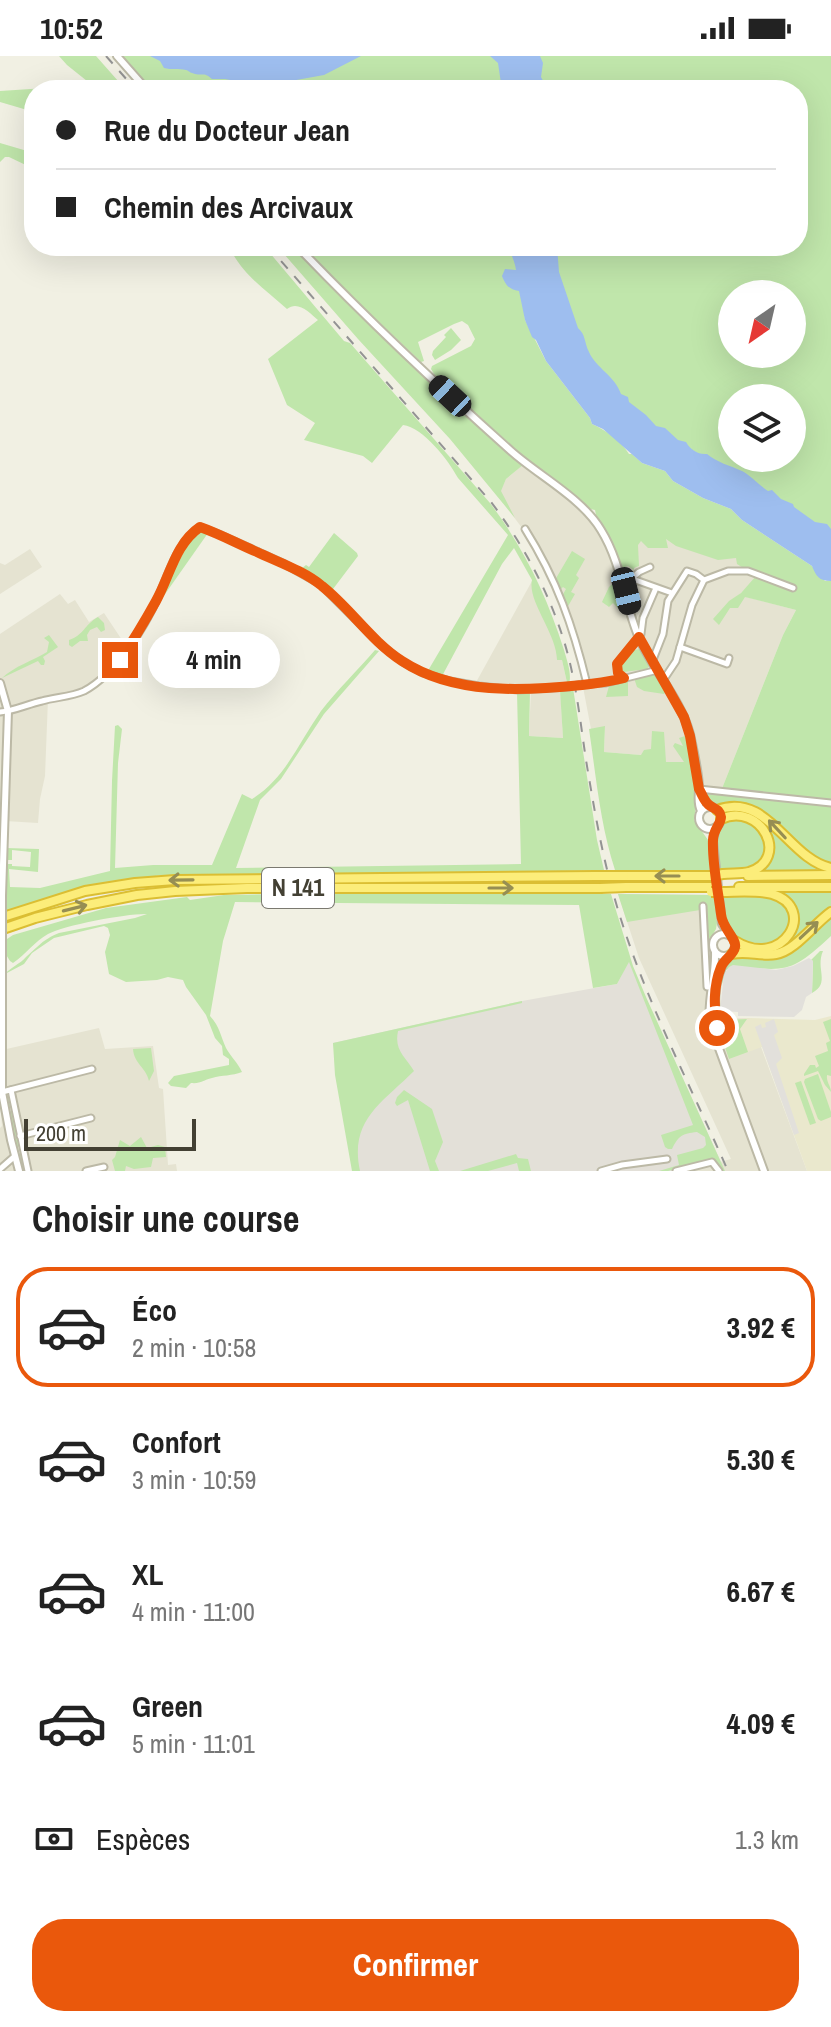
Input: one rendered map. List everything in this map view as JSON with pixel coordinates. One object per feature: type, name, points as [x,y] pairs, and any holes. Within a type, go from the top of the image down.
[{"type":"highway","points":[[716,816],[728,807],[748,808],[768,819],[805,856],[831,868]]},
{"type":"highway","points":[[716,816],[734,814],[751,818],[764,830],[769,846],[766,861],[759,867],[745,873],[723,875]]},
{"type":"highway","points":[[723,875],[831,875]]},
{"type":"highway","name":"N 141","points":[[0,918],[85,891],[175,880],[723,875]]},
{"type":"highway","name":"N 141","points":[[0,930],[87,905],[175,891],[247,888],[677,887],[722,890],[831,887]]},
{"type":"highway","points":[[722,890],[771,894],[791,909],[793,927],[789,937],[777,946],[745,946],[732,938]]},
{"type":"highway","points":[[730,955],[785,951],[831,912]]},
{"type":"street","points":[[117,56],[138,80]]},
{"type":"street","points":[[307,256],[400,349],[525,463],[589,513],[607,540],[622,577],[639,637],[686,723],[699,789],[716,816],[713,841],[722,924],[736,946],[721,965],[714,1001],[721,1053]]},
{"type":"street","points":[[4,712],[84,691],[107,674],[128,649],[157,599],[176,555],[189,535],[200,527],[283,563],[320,584],[382,646],[423,673],[450,681],[518,690],[606,683],[658,670]]},
{"type":"street","points":[[525,529],[541,554],[562,599],[575,633],[585,684]]},
{"type":"street","points":[[631,579],[650,567]]},
{"type":"street","points":[[652,662],[663,634],[672,593],[687,571],[704,580]]},
{"type":"street","points":[[664,679],[672,669],[692,605],[704,580],[728,571],[748,571],[793,588]]},
{"type":"street","points":[[622,577],[672,593]]},
{"type":"street","points":[[624,678],[618,673],[617,664],[641,634],[643,618],[656,588]]},
{"type":"street","points":[[680,647],[727,664],[729,658]]},
{"type":"street","points":[[0,683],[4,712],[0,1070],[19,1171]]},
{"type":"street","points":[[699,789],[831,803]]},
{"type":"street","points":[[699,789],[699,820],[713,841]]},
{"type":"street","points":[[701,811],[707,807],[716,816]]},
{"type":"street","points":[[706,828],[716,816]]},
{"type":"street","points":[[703,906],[714,971],[710,1024],[764,1171]]},
{"type":"street","points":[[707,987],[711,947],[722,924]]},
{"type":"street","points":[[716,937],[725,934],[732,938]]},
{"type":"street","points":[[711,947],[722,956],[730,955]]},
{"type":"street","points":[[2,1092],[92,1069]]},
{"type":"street","points":[[11,1090],[28,1171]]},
{"type":"street","points":[[20,1136],[91,1118]]},
{"type":"street","points":[[0,1169],[15,1156]]},
{"type":"street","points":[[601,1171],[667,1159]]},
{"type":"street","points":[[676,1171],[712,1162],[719,1171]]},
{"type":"street","points":[[622,1165],[629,1171]]},
{"type":"street","points":[[86,1171],[104,1167]]},
{"type":"shaded area","points":[[525,463],[589,513],[619,569],[622,568],[614,514],[736,558],[757,577],[739,595],[796,610],[783,635],[721,791],[699,789],[694,762],[641,762],[641,755],[604,752],[605,727],[591,729],[572,629],[543,556],[498,496],[506,479]]},
{"type":"shaded area","points":[[30,549],[42,567],[0,594],[0,563],[5,565]]},
{"type":"shaded area","points":[[532,581],[562,660],[568,687],[560,688],[563,738],[529,736],[531,690],[474,686]]},
{"type":"shaded area","points":[[60,594],[68,604],[75,600],[89,622],[104,613],[128,649],[81,690],[48,699],[45,776],[38,823],[5,821],[0,867],[0,634]]},
{"type":"shaded area","points":[[618,894],[708,895],[718,1019],[749,1018],[807,1171],[688,1171],[731,1159],[639,958]]},
{"type":"shaded area","points":[[809,958],[813,961],[812,993],[794,1017],[738,1016],[738,1012],[720,1011],[724,974],[729,967],[776,970]]},
{"type":"shaded area","points":[[629,961],[721,1162],[688,1171],[355,1171],[333,1043],[522,1001],[617,984]]},
{"type":"shaded area","points":[[831,1016],[831,1171],[807,1171],[762,1047],[729,1059],[721,1028],[725,1020],[815,1020]]},
{"type":"shaded area","points":[[0,1017],[2,1050],[99,1028],[105,1049],[153,1046],[159,1088],[163,1089],[168,1165],[176,1164],[177,1171],[0,1171]]},
{"type":"shaded area","points":[[774,1019],[778,1032],[774,1035],[782,1058],[776,1064],[799,1133],[794,1135],[755,1027],[761,1024],[762,1028],[766,1027],[765,1023]]},
{"type":"green space","points":[[59,56],[96,56],[117,80],[86,80]]},
{"type":"green space","points":[[122,56],[510,56],[511,80],[144,80]]},
{"type":"green space","points":[[528,56],[831,56],[831,539],[727,472],[806,472],[806,384],[718,384],[718,466],[630,410],[565,324],[546,256],[808,256],[808,80],[529,80]]},
{"type":"green space","points":[[24,89],[24,109],[0,102],[0,91]]},
{"type":"green space","points":[[0,143],[24,150],[24,164],[9,157],[0,162]]},
{"type":"green space","points":[[234,256],[272,256],[344,341],[350,343],[490,503],[514,537],[542,592],[568,664],[568,687],[562,660],[557,660],[552,639],[534,598],[532,580],[514,548],[502,564],[441,678],[426,674],[508,535],[458,478],[435,446],[411,427],[403,425],[372,463],[363,456],[304,440],[315,423],[287,405],[268,359],[318,320],[300,307],[287,309],[247,273]]},
{"type":"green space","points":[[286,256],[521,256],[525,320],[546,361],[592,424],[613,436],[642,463],[665,471],[673,481],[731,509],[742,520],[812,566],[825,581],[831,581],[831,865],[802,849],[763,811],[743,804],[717,804],[707,795],[709,792],[787,802],[791,799],[721,791],[783,635],[796,610],[745,597],[738,608],[730,608],[719,625],[713,619],[756,576],[737,564],[736,558],[718,560],[676,546],[666,539],[668,548],[648,548],[641,541],[638,545],[639,566],[634,570],[625,567],[624,573],[595,510],[538,469],[437,379],[432,366],[471,346],[475,339],[468,325],[462,321],[418,342],[424,361],[421,362],[362,306],[358,307],[316,261],[324,277],[451,401],[523,465],[506,479],[501,491],[515,518],[450,439]]},
{"type":"green space","points":[[451,328],[461,340],[435,360],[433,351]]},
{"type":"green space","points":[[201,532],[208,533],[163,597],[186,542]]},
{"type":"green space","points":[[334,533],[358,556],[330,593],[301,569],[306,565],[309,567]]},
{"type":"green space","points":[[572,551],[585,559],[576,575],[579,578],[571,592],[575,594],[567,608],[562,596],[566,589],[563,587],[560,590],[555,580]]},
{"type":"green space","points":[[618,579],[624,601],[619,609],[613,603],[609,607],[602,602],[609,587]]},
{"type":"green space","points":[[98,617],[104,623],[105,630],[101,632],[97,627],[90,630],[88,641],[80,641],[72,647],[69,645],[69,640]]},
{"type":"green space","points":[[49,635],[58,647],[43,657],[44,665],[38,661],[2,678],[47,652],[49,642],[44,638]]},
{"type":"green space","points":[[639,649],[649,666],[647,669],[624,672],[619,666],[630,651]]},
{"type":"green space","points":[[375,650],[379,651],[324,714],[281,779],[260,800],[236,868],[521,864],[517,692],[530,692],[529,736],[563,738],[560,691],[573,688],[604,870],[162,875],[79,888],[6,911],[6,864],[30,867],[31,852],[12,850],[12,860],[6,860],[6,848],[39,849],[38,872],[9,869],[10,887],[40,888],[110,871],[115,726],[122,729],[115,868],[212,865],[242,794],[252,799],[274,781],[321,711]]},
{"type":"green space","points":[[652,674],[659,676],[666,692],[664,694],[637,687],[634,678]]},
{"type":"green space","points":[[626,680],[628,696],[606,697],[609,686]]},
{"type":"green space","points":[[605,726],[604,752],[641,755],[644,750],[651,749],[652,731],[664,732],[666,762],[684,762],[673,746],[675,743],[683,746],[679,738],[685,736],[695,788],[694,820],[708,840],[711,870],[615,870],[602,818],[589,729]]},
{"type":"green space","points":[[723,810],[749,811],[764,819],[799,855],[818,867],[816,871],[756,872],[773,844],[769,829],[748,814],[724,814]]},
{"type":"green space","points":[[737,817],[751,822],[760,830],[765,841],[762,859],[751,867],[718,869],[716,842],[719,831],[726,818]]},
{"type":"green space","points":[[831,891],[831,908],[787,945],[771,950],[786,941],[794,926],[791,903],[778,892]]},
{"type":"green space","points":[[611,894],[633,966],[725,1171],[721,1171],[712,1159],[659,1171],[679,1165],[677,1155],[703,1148],[706,1145],[705,1137],[697,1132],[688,1134],[679,1138],[672,1149],[665,1147],[661,1135],[693,1125],[629,962],[617,984],[593,988],[579,905],[235,902],[223,941],[210,1016],[242,1072],[191,1083],[186,1088],[168,1083],[174,1076],[229,1065],[229,1059],[223,1055],[222,1046],[215,1038],[206,1015],[183,980],[168,977],[126,982],[109,974],[105,952],[110,935],[108,928],[104,926],[54,938],[32,953],[24,964],[5,974],[45,941],[59,933],[147,914],[97,920],[56,931],[43,937],[13,963],[5,953],[7,939],[13,935],[106,908],[187,897],[190,900],[224,895]]},
{"type":"green space","points":[[618,894],[715,895],[716,929],[708,943],[704,902],[701,902],[700,910],[627,922]]},
{"type":"green space","points":[[721,895],[756,896],[777,901],[789,916],[789,930],[777,943],[741,942],[726,924]]},
{"type":"green space","points":[[831,915],[831,936],[796,964],[777,969],[733,966],[726,970],[720,983],[723,971],[733,957],[748,954],[778,957]]},
{"type":"green space","points":[[823,951],[822,980],[812,993],[811,960]]},
{"type":"green space","points":[[522,1001],[398,1031],[401,1053],[414,1071],[380,1103],[364,1125],[359,1138],[360,1171],[352,1171],[335,1075],[333,1043]]},
{"type":"green space","points":[[747,1019],[740,1029],[748,1052],[729,1059],[722,1034],[725,1020]]},
{"type":"green space","points":[[831,1019],[831,1076],[827,1077],[831,1092],[818,1071],[804,1074],[810,1065],[819,1066],[815,1056],[828,1051],[826,1043],[830,1041],[823,1022]]},
{"type":"green space","points":[[151,1048],[154,1071],[149,1081],[133,1049]]},
{"type":"green space","points":[[818,1074],[831,1112],[831,1117],[821,1121],[804,1082]]},
{"type":"green space","points":[[801,1081],[816,1123],[810,1125],[795,1083]]},
{"type":"green space","points":[[404,1090],[432,1109],[443,1142],[435,1161],[439,1171],[430,1171],[408,1100],[397,1106],[395,1103]]},
{"type":"green space","points":[[8,1095],[11,1096],[10,1111],[13,1111],[20,1146],[19,1153],[26,1171],[22,1171],[14,1140],[17,1138],[13,1137]]},
{"type":"green space","points":[[141,1137],[147,1148],[165,1147],[166,1157],[153,1158],[151,1167],[134,1169],[126,1166],[125,1171],[115,1171],[112,1160],[120,1140],[130,1146]]},
{"type":"green space","points":[[516,1154],[518,1158],[528,1159],[531,1171],[519,1171],[517,1163],[488,1171],[460,1171]]},
{"type":"water","points":[[150,56],[361,56],[324,75],[296,80],[212,79],[187,70],[164,68],[160,61]]},
{"type":"water","points":[[490,56],[540,56],[543,80],[501,80],[498,63]]},
{"type":"water","points":[[512,256],[558,256],[559,272],[578,328],[596,363],[621,394],[628,397],[629,402],[656,426],[665,428],[692,449],[718,461],[718,472],[745,472],[815,522],[827,524],[831,529],[831,581],[821,579],[812,566],[742,520],[731,509],[673,481],[665,471],[642,463],[603,429],[592,424],[532,337],[519,291],[508,286],[503,279],[505,269],[516,270]]},
{"type":"railway","points":[[106,56],[127,80]]},
{"type":"railway","points":[[277,256],[491,502],[514,534],[542,586],[558,622],[568,656],[602,850],[627,938],[653,1005],[728,1171]]},
{"type":"route","points":[[120,660],[157,599],[176,555],[189,535],[200,527],[283,563],[320,584],[382,646],[403,662],[423,673],[450,681],[518,690],[606,683],[624,678],[618,673],[617,664],[639,637],[684,717],[699,789],[721,819],[714,831],[713,841],[722,924],[736,946],[721,965],[714,1001],[717,1028]]}]
